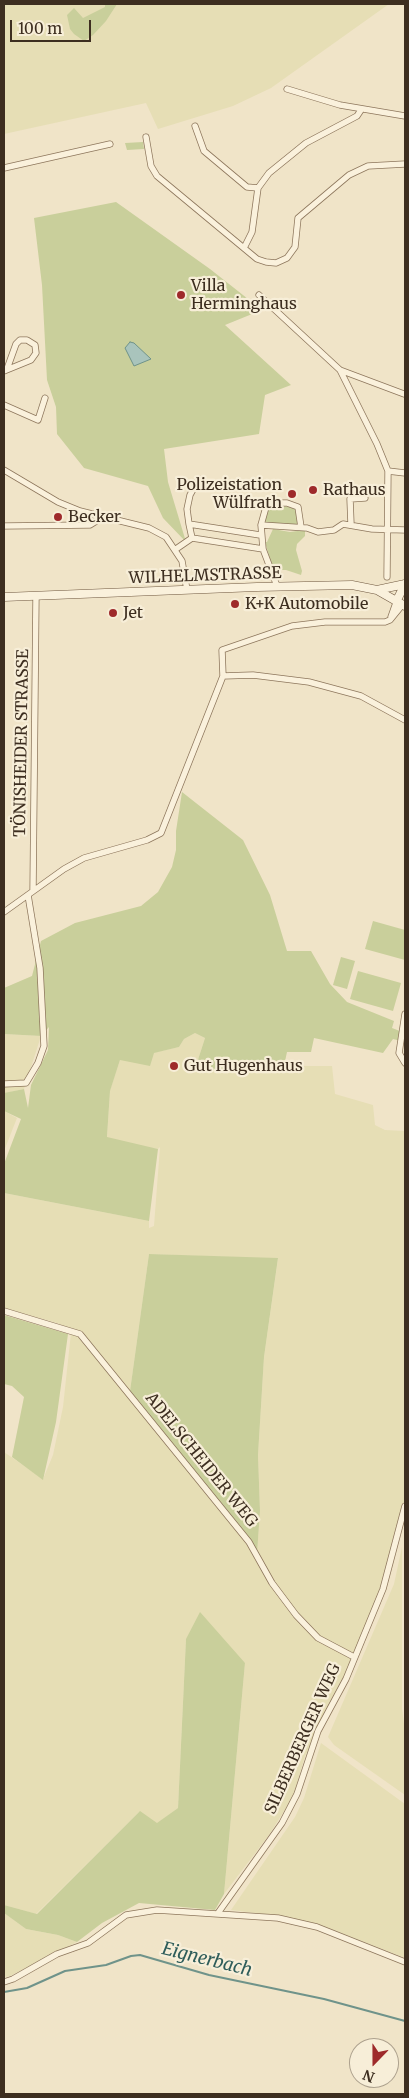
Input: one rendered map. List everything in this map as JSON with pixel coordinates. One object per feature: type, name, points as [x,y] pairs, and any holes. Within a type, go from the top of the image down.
[{"type":"main road","name":"WILHELMSTRASSE","points":[[4,597],[277,586],[352,585],[377,590],[405,584]]},
{"type":"main road","points":[[377,590],[402,604],[405,584]]},
{"type":"street","points":[[287,89],[315,99],[361,110],[405,116]]},
{"type":"street","points":[[244,248],[252,232],[258,188],[269,173],[306,143],[357,116],[361,110]]},
{"type":"street","points":[[195,126],[204,150],[247,187],[258,188]]},
{"type":"street","points":[[146,137],[151,166],[157,176],[257,259],[266,262],[282,261],[296,247],[298,218],[349,175],[368,166],[405,164]]},
{"type":"street","points":[[4,168],[110,144]]},
{"type":"street","points":[[258,295],[340,370],[378,444],[388,472],[387,577]]},
{"type":"street","points":[[20,340],[27,340],[35,345],[36,353],[31,360],[5,370],[16,344],[20,340]]},
{"type":"street","points":[[340,370],[404,394]]},
{"type":"street","points":[[4,405],[38,420],[45,398]]},
{"type":"street","points":[[4,470],[58,502],[103,517],[150,528],[166,537],[176,549],[182,561],[187,590]]},
{"type":"street","points":[[388,472],[405,473]]},
{"type":"street","points":[[192,538],[187,509],[190,494],[199,479]]},
{"type":"street","points":[[351,524],[350,499],[365,498]]},
{"type":"street","points":[[277,586],[263,549],[260,535],[266,506],[273,503],[286,503],[298,507],[301,527]]},
{"type":"street","points":[[4,526],[90,525],[103,517]]},
{"type":"street","points":[[189,524],[260,535]]},
{"type":"street","points":[[261,525],[301,527],[318,532],[334,530],[343,524],[405,530]]},
{"type":"street","points":[[176,549],[192,538],[263,549]]},
{"type":"street","name":"TÖNISHEIDER STRASSE","points":[[33,890],[36,596]]},
{"type":"street","points":[[4,912],[33,890],[84,858],[148,840],[161,833],[166,825],[223,676],[222,650],[252,638],[292,626],[325,622],[384,622],[391,618],[402,604]]},
{"type":"street","points":[[223,676],[253,676],[309,682],[362,696],[405,720]]},
{"type":"street","points":[[4,1084],[26,1083],[38,1063],[44,1046],[40,968],[28,895]]},
{"type":"street","points":[[405,1014],[399,1053],[405,1063]]},
{"type":"street","name":"ADELSCHEIDER WEG","points":[[4,1311],[80,1334],[244,1536],[272,1583],[296,1616],[318,1638],[354,1657]]},
{"type":"street","name":"SILBERBERGER WEG","points":[[218,1913],[282,1822],[298,1794],[318,1731],[346,1679],[383,1588],[405,1506]]},
{"type":"street","points":[[5,1982],[57,1954],[88,1943],[118,1920],[136,1912],[157,1910],[278,1918],[317,1927],[405,1962]]},
{"type":"shaded area","points":[[4,4],[389,4],[271,88],[233,106],[158,129],[146,103],[4,134]]},
{"type":"shaded area","points":[[195,1033],[205,1038],[194,1072],[284,1066],[332,1066],[335,1094],[373,1105],[375,1125],[385,1130],[405,1131],[405,1500],[382,1588],[345,1679],[305,1756],[293,1797],[269,1835],[224,1894],[245,1663],[186,1639],[178,1808],[157,1824],[139,1812],[36,1914],[4,1905],[4,1452],[43,1479],[53,1455],[63,1407],[71,1333],[79,1335],[257,1553],[260,1511],[258,1455],[264,1357],[278,1259],[149,1254],[130,1391],[80,1333],[57,1323],[4,1308],[4,1193],[149,1221],[149,1228],[154,1226],[160,1147],[158,1149],[150,1148],[107,1138],[110,1090],[120,1060],[179,1047],[184,1039]]},
{"type":"shaded area","points":[[4,1034],[41,1036],[24,1089],[6,1093],[4,1093]]},
{"type":"shaded area","points":[[4,1111],[17,1118],[4,1151]]},
{"type":"shaded area","points":[[402,1547],[402,1709],[405,1731],[405,1795],[334,1745],[328,1737],[394,1584]]},
{"type":"shaded area","points":[[321,1743],[405,1804],[405,1958],[328,1928],[280,1916],[231,1910],[295,1817],[304,1798]]},
{"type":"shaded area","points":[[4,1913],[26,1929],[58,1935],[77,1942],[10,1976],[4,1977]]},
{"type":"green space","points":[[105,4],[117,4],[106,21],[93,35],[84,41],[74,34],[70,29],[67,15],[74,8],[83,18],[105,7]]},
{"type":"green space","points":[[143,142],[144,149],[127,150],[125,143]]},
{"type":"green space","points":[[116,202],[210,269],[262,310],[225,325],[291,385],[265,395],[259,434],[164,449],[168,482],[186,542],[163,518],[148,486],[84,468],[57,434],[56,407],[47,380],[42,285],[34,218]]},
{"type":"green space","points":[[272,505],[293,507],[297,510],[297,524],[295,526],[263,522],[265,511]]},
{"type":"green space","points":[[273,529],[290,532],[305,530],[305,536],[297,544],[296,550],[302,571],[301,575],[286,570],[278,570],[272,566],[265,542],[267,542]]},
{"type":"green space","points":[[182,792],[243,840],[270,895],[287,951],[311,951],[330,984],[347,1002],[394,1021],[392,1028],[405,1033],[405,1042],[393,1039],[383,1053],[314,1038],[311,1052],[287,1052],[284,1066],[194,1072],[205,1038],[195,1033],[184,1039],[179,1047],[154,1053],[150,1066],[120,1060],[110,1091],[107,1137],[158,1149],[149,1221],[4,1193],[4,1164],[21,1119],[4,1111],[4,1093],[24,1089],[28,1108],[31,1085],[48,1050],[49,1027],[41,1036],[4,1034],[4,988],[32,976],[41,941],[75,923],[141,906],[158,892],[172,867],[176,850],[176,831]]},
{"type":"green space","points":[[373,921],[405,930],[405,960],[365,949]]},
{"type":"green space","points":[[341,957],[355,961],[347,989],[333,985]]},
{"type":"green space","points":[[358,971],[401,983],[393,1011],[350,999]]},
{"type":"green space","points":[[149,1254],[278,1258],[264,1357],[258,1455],[260,1511],[257,1554],[130,1391]]},
{"type":"green space","points":[[4,1315],[68,1334],[56,1422],[43,1480],[12,1457],[24,1397],[12,1386],[4,1384]]},
{"type":"green space","points":[[200,1612],[245,1663],[224,1894],[215,1910],[139,1903],[102,1923],[77,1942],[58,1935],[26,1929],[4,1913],[4,1905],[37,1914],[140,1811],[157,1823],[178,1808],[186,1639]]},
{"type":"water","points":[[130,342],[134,343],[151,359],[134,366],[125,348]]},
{"type":"waterway","name":"Eignerbach","points":[[4,1992],[27,1988],[65,1971],[106,1965],[131,1956],[140,1955],[209,1975],[324,1999],[405,2021]]},
{"type":"place","name":"Villa Herminghaus","points":[[181,295]]},
{"type":"place","name":"Rathaus","points":[[313,490]]},
{"type":"place","name":"Polizeistation Wülfrath","points":[[292,494]]},
{"type":"place","name":"Becker","points":[[58,517]]},
{"type":"place","name":"K+K Automobile","points":[[235,604]]},
{"type":"place","name":"Jet","points":[[113,613]]},
{"type":"place","name":"Gut Hugenhaus","points":[[174,1066]]}]
